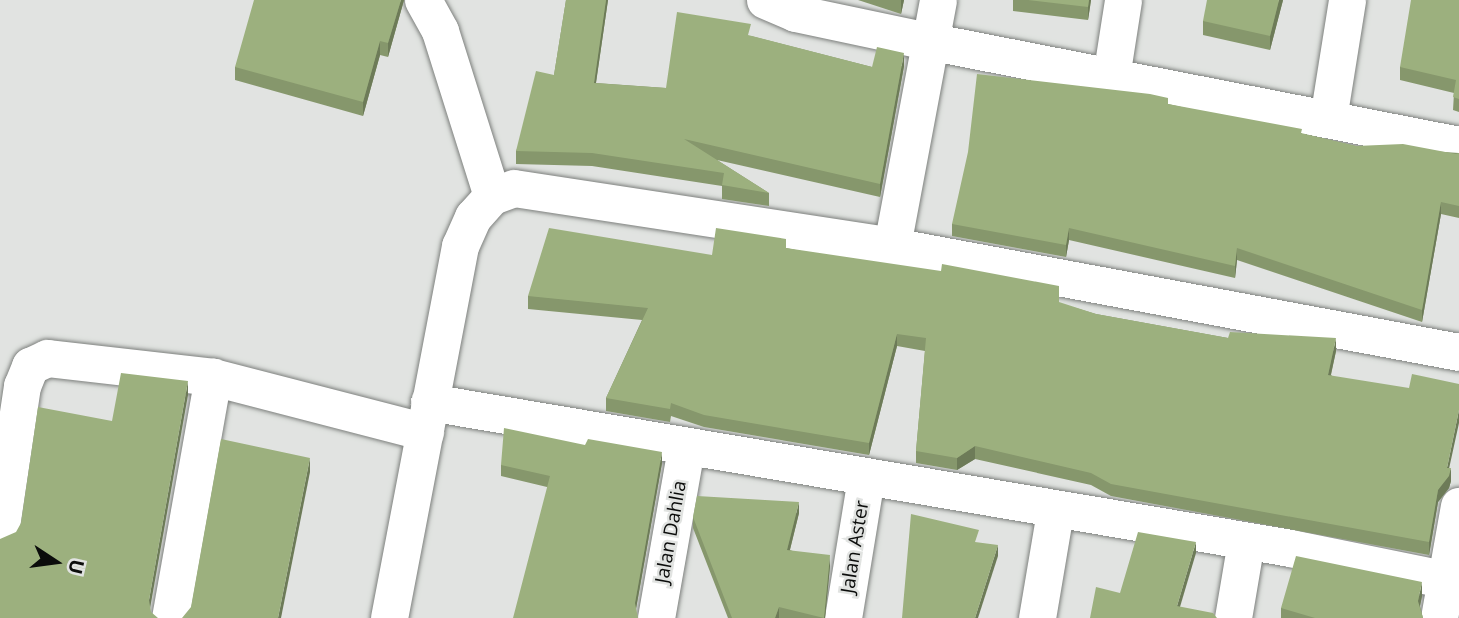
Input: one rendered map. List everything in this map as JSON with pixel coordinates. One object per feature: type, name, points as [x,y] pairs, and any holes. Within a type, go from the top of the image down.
[{"type":"street","points":[[423,0],[440,32],[492,196]]},
{"type":"street","points":[[764,0],[795,13],[928,41],[1459,145]]},
{"type":"street","points":[[892,246],[928,41],[938,0]]},
{"type":"street","points":[[1111,77],[1123,0]]},
{"type":"street","points":[[1328,119],[1348,0]]},
{"type":"street","points":[[389,618],[460,246],[473,217],[492,196],[514,188],[541,189],[892,246],[1459,352]]},
{"type":"street","points":[[0,533],[22,386],[30,366],[47,358],[213,377],[427,417],[686,447],[1055,512],[1246,541],[1444,579]]},
{"type":"street","points":[[170,618],[213,377]]},
{"type":"street","name":"Jalan Dahlia","points":[[656,618],[686,447]]},
{"type":"street","name":"Jalan Aster","points":[[843,618],[866,477]]},
{"type":"street","points":[[1438,618],[1459,506]]},
{"type":"street","points":[[1037,618],[1055,512]]},
{"type":"street","points":[[1233,618],[1246,541]]},
{"type":"building","points":[[254,0],[401,0],[388,43],[380,41],[363,102],[235,67]]},
{"type":"building","points":[[566,0],[606,0],[594,83],[666,88],[677,12],[751,24],[748,35],[872,67],[877,47],[904,53],[880,184],[684,139],[769,193],[722,185],[724,173],[592,153],[516,151],[536,71],[554,75]]},
{"type":"building","points":[[1028,0],[1089,0],[1088,7]]},
{"type":"building","points":[[1207,0],[1279,0],[1270,36],[1203,21]]},
{"type":"building","points":[[1411,0],[1459,0],[1459,99],[1453,97],[1456,80],[1400,67]]},
{"type":"building","points":[[977,74],[1150,94],[1168,98],[1168,104],[1302,129],[1301,133],[1356,146],[1403,144],[1459,153],[1459,206],[1441,202],[1422,310],[1237,248],[1235,266],[1069,228],[1066,245],[952,224],[968,152]]},
{"type":"building","points":[[549,228],[712,255],[716,228],[786,239],[786,248],[941,271],[942,264],[1059,286],[1059,302],[1096,314],[1228,338],[1230,332],[1336,338],[1328,375],[1409,388],[1412,374],[1459,384],[1459,410],[1447,468],[1451,468],[1449,476],[1438,490],[1429,542],[1111,484],[1091,473],[975,446],[957,458],[916,451],[926,338],[897,334],[869,443],[704,415],[671,403],[670,409],[606,398],[648,308],[528,296]]},
{"type":"building","points":[[121,373],[188,381],[149,600],[151,612],[158,618],[0,618],[0,539],[16,532],[21,523],[38,407],[112,421]]},
{"type":"building","points":[[504,428],[585,445],[588,439],[662,452],[635,603],[638,618],[513,618],[550,476],[501,465]]},
{"type":"building","points":[[221,439],[310,458],[278,618],[182,618],[191,607]]},
{"type":"building","points":[[697,496],[799,502],[787,550],[830,555],[824,618],[779,607],[775,618],[732,618],[693,517]]},
{"type":"building","points":[[911,514],[979,530],[975,542],[998,545],[975,618],[902,618]]},
{"type":"building","points":[[1138,532],[1196,542],[1177,606],[1213,613],[1217,618],[1090,618],[1096,587],[1120,593]]},
{"type":"building","points":[[1296,556],[1422,582],[1418,601],[1423,618],[1315,618],[1281,608]]}]
